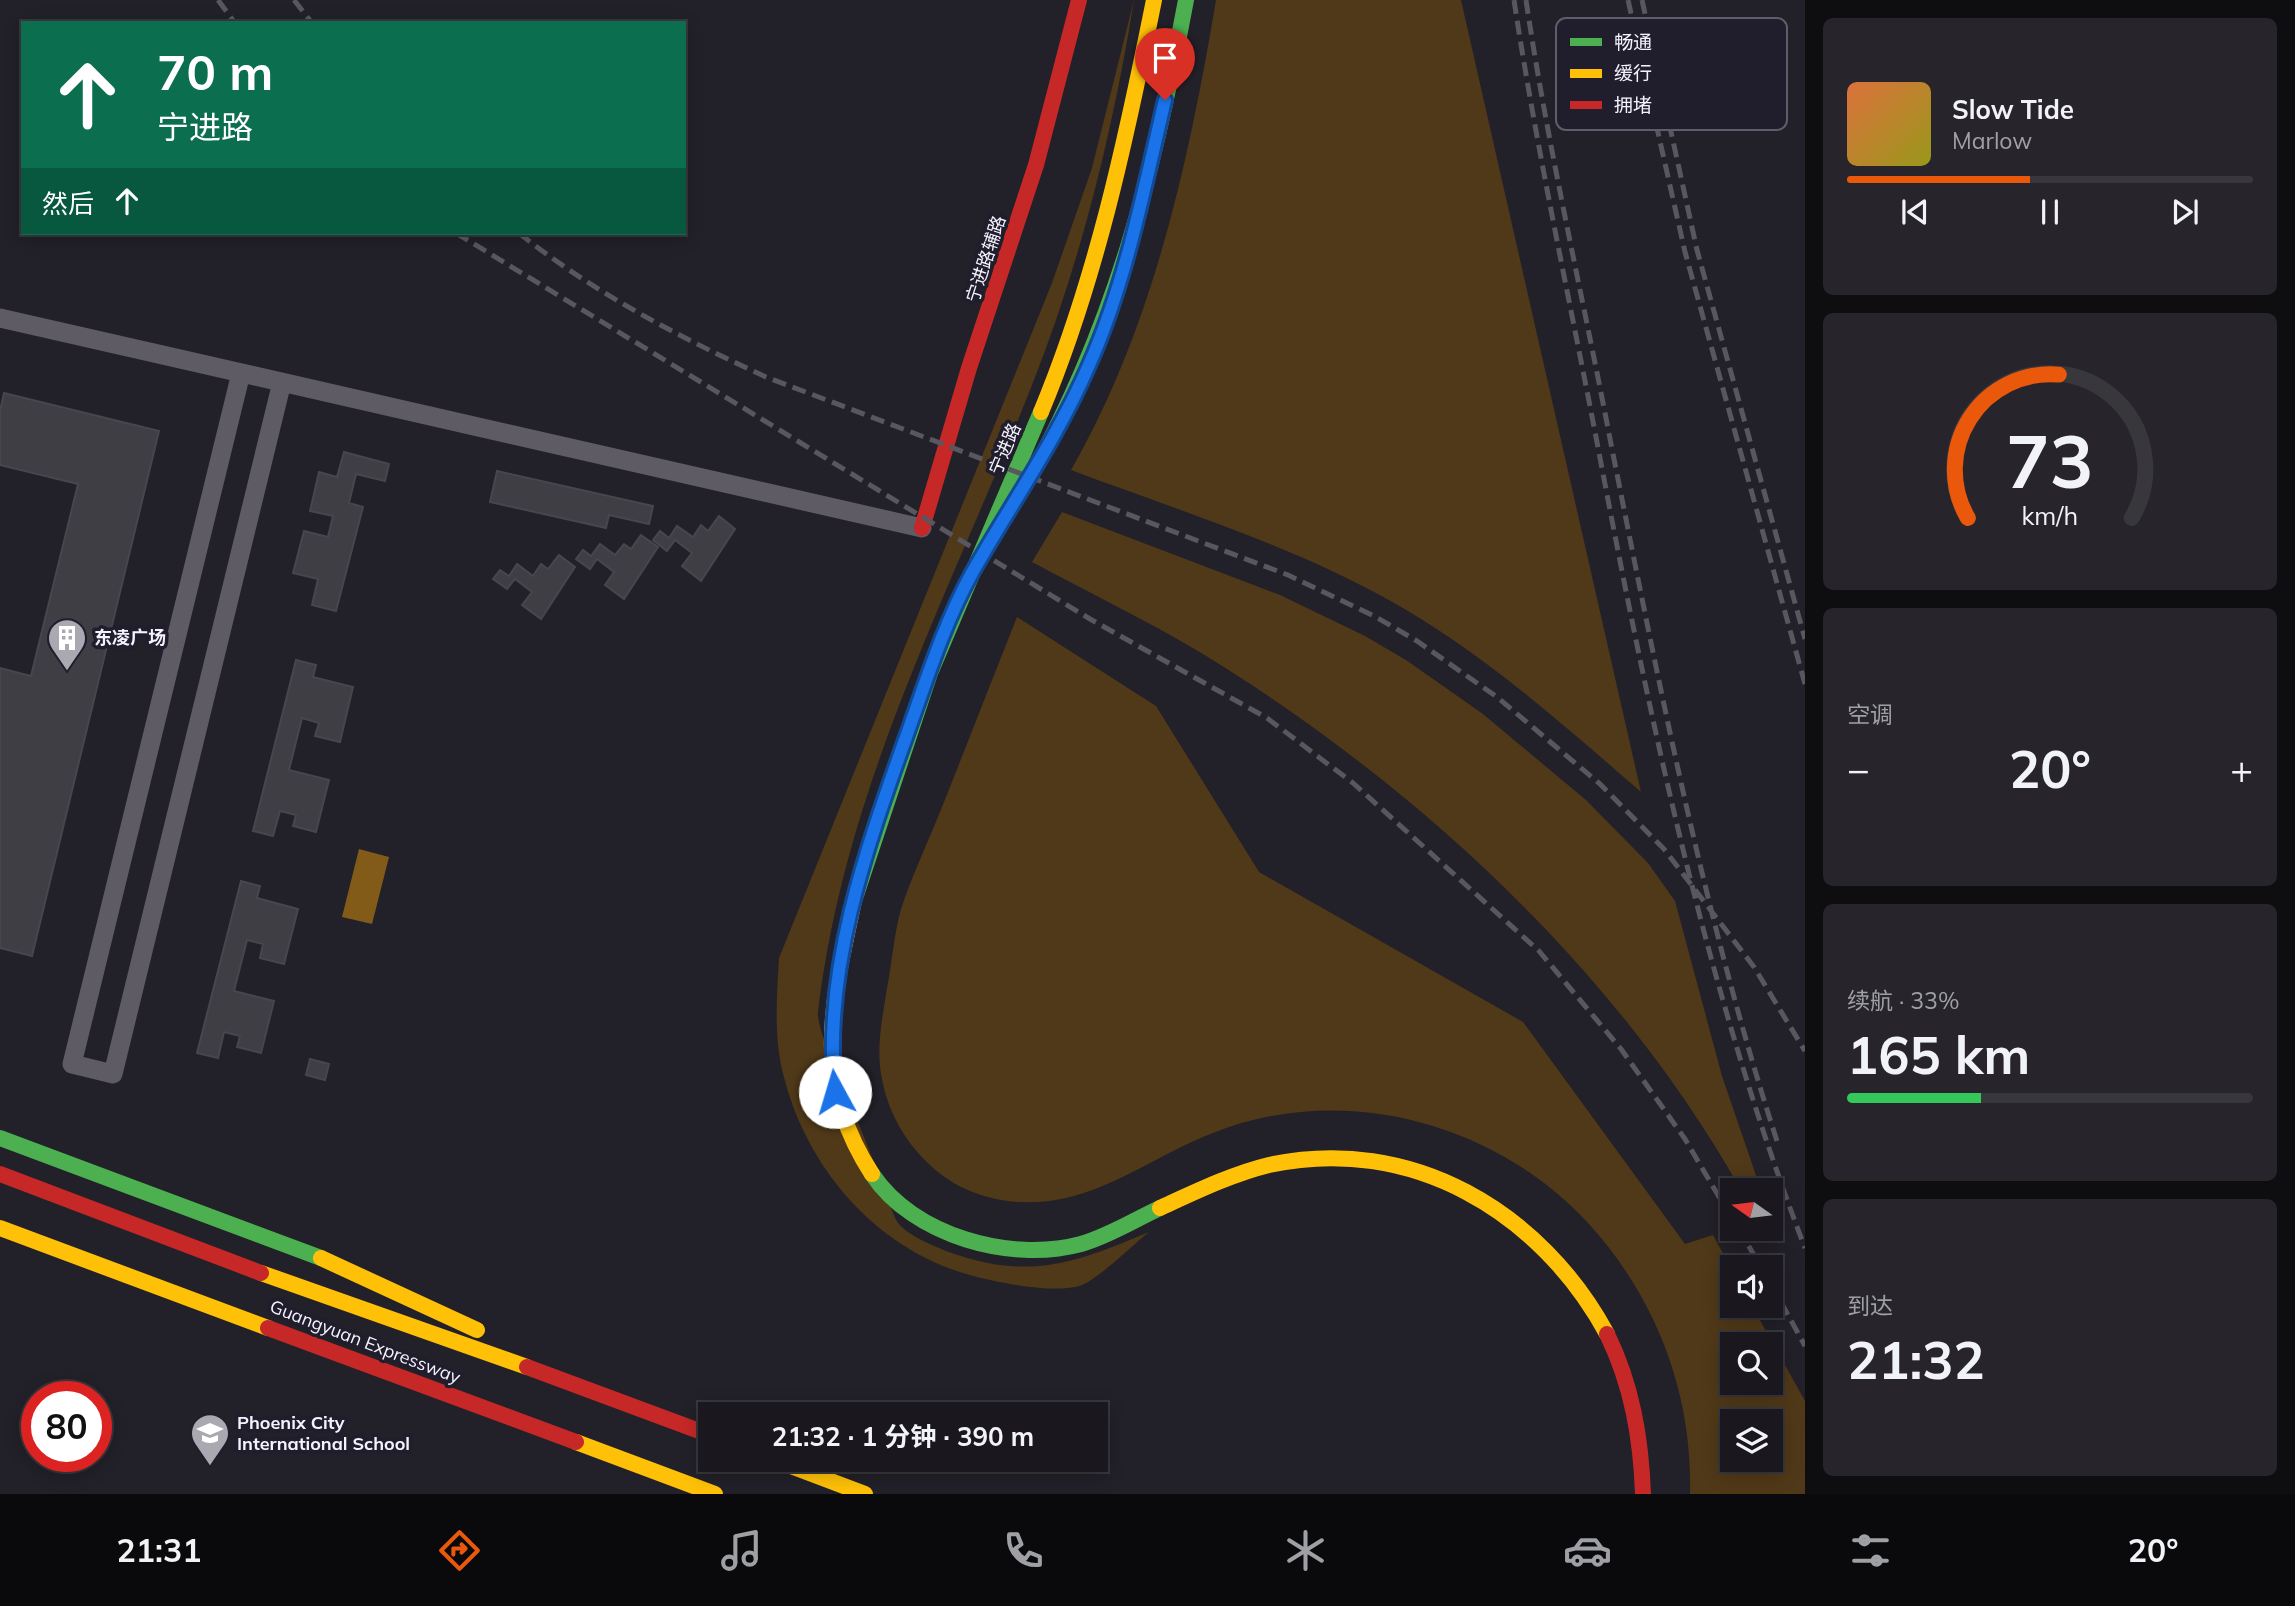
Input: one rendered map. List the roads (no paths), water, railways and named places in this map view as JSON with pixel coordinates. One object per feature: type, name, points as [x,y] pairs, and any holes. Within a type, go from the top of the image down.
[{"type":"main road","name":"宁进路辅路","points":[[922,528],[970,368],[1036,165],[1079,0]]},
{"type":"main road","name":"宁进路","points":[[1153,0],[1128,136],[1094,264],[1051,390],[970,575],[918,704],[854,901],[833,1020],[831,1056],[835,1092],[845,1126],[861,1158],[882,1187],[908,1211],[938,1231],[972,1243],[1006,1250],[1042,1250],[1077,1245],[1111,1234],[1230,1177],[1272,1165],[1315,1159],[1357,1160],[1400,1166],[1441,1178],[1480,1197],[1516,1221],[1566,1270],[1587,1297],[1609,1338],[1631,1392],[1643,1460],[1643,1494]]},
{"type":"main road","points":[[970,575],[1067,414],[1110,311],[1146,179],[1186,0]]},
{"type":"main road","points":[[0,1138],[262,1236],[418,1298],[590,1389]]},
{"type":"main road","name":"Guangyuan Expressway","points":[[0,1174],[256,1272],[590,1389],[698,1430]]},
{"type":"main road","name":"Guangyuan Expressway","points":[[0,1228],[715,1494]]},
{"type":"main road","points":[[340,1373],[654,1471]]},
{"type":"main road","points":[[807,1472],[865,1494]]},
{"type":"street","points":[[0,318],[922,528]]},
{"type":"street","points":[[241,373],[72,1064],[113,1074],[282,382]]},
{"type":"railway","points":[[218,0],[234,21]]},
{"type":"railway","points":[[294,0],[310,21]]},
{"type":"railway","points":[[1514,0],[1532,109],[1616,540],[1682,847],[1737,1050],[1805,1248]]},
{"type":"railway","points":[[1526,0],[1555,167],[1684,795],[1726,969],[1777,1141]]},
{"type":"railway","points":[[1628,0],[1632,18]]},
{"type":"railway","points":[[1642,0],[1646,18]]},
{"type":"railway","points":[[1657,130],[1685,252],[1805,684]]},
{"type":"railway","points":[[1671,130],[1697,250],[1805,639]]},
{"type":"railway","points":[[459,235],[1090,619],[1267,718],[1353,783],[1539,951],[1621,1049],[1685,1139],[1720,1199]]},
{"type":"railway","points":[[522,235],[607,294],[701,346],[766,377],[1288,575],[1376,617],[1417,641],[1497,697],[1600,784],[1664,849],[1754,967],[1805,1051]]},
{"type":"railway","points":[[1746,1241],[1754,1255]]},
{"type":"railway","points":[[1783,1306],[1805,1346]]},
{"type":"place","name":"东凌广场","points":[[67,672]]},
{"type":"place","name":"Phoenix City International School","points":[[210,1467]]}]
